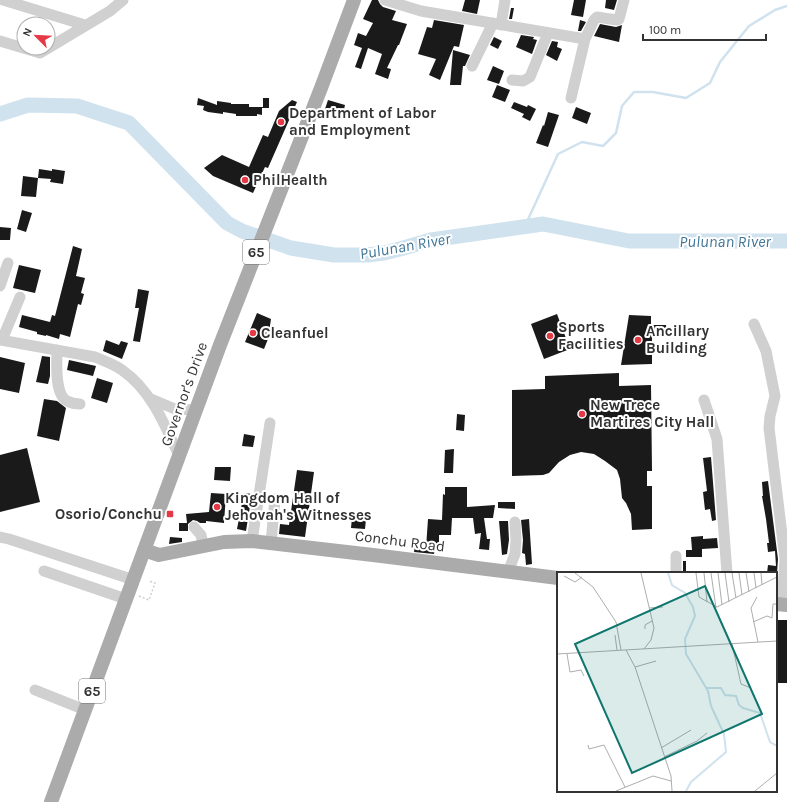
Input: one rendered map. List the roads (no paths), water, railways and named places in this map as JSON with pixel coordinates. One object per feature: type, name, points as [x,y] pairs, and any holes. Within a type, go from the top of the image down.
[{"type":"main road","name":"Governor's Drive","points":[[51,802],[196,410],[354,0]]},
{"type":"main road","name":"Conchu Road","points":[[144,550],[159,555],[203,545],[224,542],[252,541],[557,578]]},
{"type":"street","points":[[3,0],[85,25]]},
{"type":"street","points":[[0,41],[40,53],[110,11],[123,0]]},
{"type":"street","points":[[385,0],[421,11],[584,39]]},
{"type":"street","points":[[472,66],[497,24],[505,0]]},
{"type":"street","points":[[571,98],[584,39],[594,20],[596,17],[619,19],[624,0]]},
{"type":"street","points":[[512,80],[523,81],[530,76],[548,33]]},
{"type":"street","points":[[0,286],[8,263]]},
{"type":"street","points":[[20,297],[1,340],[95,357],[124,371],[139,384],[151,399],[179,456]]},
{"type":"street","points":[[754,324],[766,351],[775,396],[770,416],[769,428],[785,559],[782,604]]},
{"type":"street","points":[[57,350],[57,383],[62,398],[68,402],[80,404]]},
{"type":"street","points":[[151,399],[175,409],[196,410]]},
{"type":"street","points":[[704,400],[717,439],[727,572]]},
{"type":"street","points":[[252,541],[270,423]]},
{"type":"street","points":[[271,543],[275,499]]},
{"type":"street","points":[[508,572],[515,554],[515,522]]},
{"type":"street","points":[[194,527],[201,535],[203,545]]},
{"type":"street","points":[[0,537],[134,580]]},
{"type":"street","points":[[676,556],[676,572]]},
{"type":"street","points":[[44,571],[126,600]]},
{"type":"street","points":[[35,690],[85,710]]},
{"type":"waterway","points":[[525,226],[558,154],[582,142],[603,146],[616,133],[622,106],[634,92],[653,92],[686,98],[710,83],[720,62],[749,26],[775,10],[787,6]]},
{"type":"waterway","name":"Pulunan River","points":[[0,114],[28,105],[77,106],[129,123],[227,223],[242,231],[291,248],[334,255],[367,255],[384,253],[431,240],[543,224],[629,241],[787,241]]},
{"type":"place","name":"Department of Labor and Employment","points":[[281,122]]},
{"type":"place","name":"PhilHealth","points":[[245,180]]},
{"type":"place","name":"Cleanfuel","points":[[253,333]]},
{"type":"place","name":"Sports Facilities","points":[[550,336]]},
{"type":"place","name":"Ancillary Building","points":[[638,340]]},
{"type":"place","name":"New Trece Martires City Hall","points":[[582,414]]},
{"type":"place","name":"Kingdom Hall of Jehovah's Witnesses","points":[[217,507]]},
{"type":"place","name":"Osorio/Conchu","points":[[170,514]]}]
